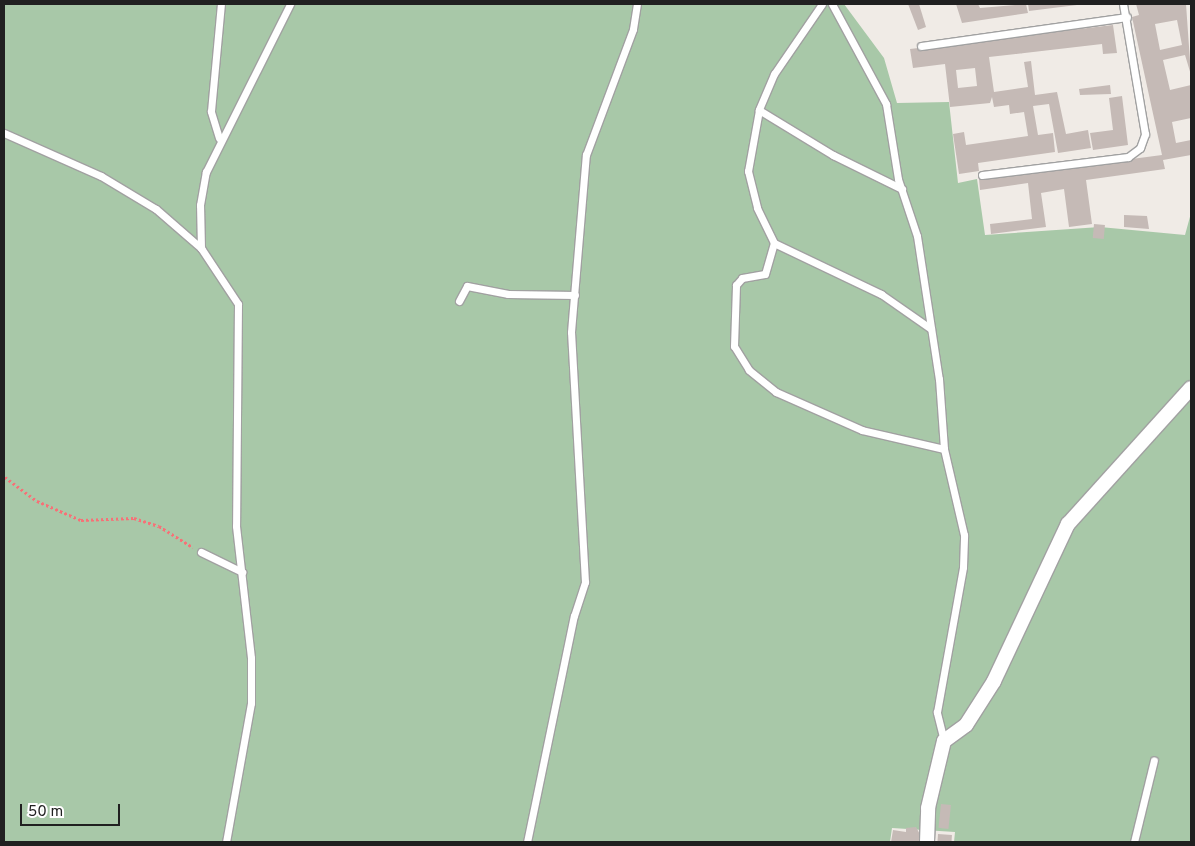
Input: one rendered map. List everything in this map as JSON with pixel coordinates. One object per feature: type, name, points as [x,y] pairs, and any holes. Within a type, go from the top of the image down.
[{"type":"street","points":[[927,842],[928,808],[944,741],[966,725],[994,681],[1068,524],[1191,388]]},
{"type":"lane","points":[[219,138],[211,112],[222,4]]},
{"type":"lane","points":[[201,248],[201,188],[219,138],[290,4]]},
{"type":"lane","points":[[527,842],[574,616],[586,582],[571,389],[575,295],[586,155],[633,28],[637,4]]},
{"type":"lane","points":[[822,4],[774,74],[759,110],[748,171],[757,208],[774,242],[894,301],[931,329]]},
{"type":"lane","points":[[832,4],[881,89],[902,189],[918,236],[931,329],[944,448],[964,535],[963,567],[937,712],[944,741]]},
{"type":"lane","points":[[982,175],[1128,157],[1140,148],[1145,134],[1127,17],[1123,4]]},
{"type":"lane","points":[[921,46],[1127,17]]},
{"type":"lane","points":[[759,110],[833,156],[902,189]]},
{"type":"lane","points":[[4,133],[132,192],[201,248],[238,304],[241,326],[235,487],[251,703],[226,842]]},
{"type":"lane","points":[[774,242],[765,274],[742,278],[736,285],[734,346],[749,370],[776,392],[815,411],[862,430],[944,448]]},
{"type":"lane","points":[[459,301],[467,286],[508,294],[575,295]]},
{"type":"lane","points":[[201,552],[242,572]]},
{"type":"lane","points":[[1134,842],[1154,760]]},
{"type":"path","points":[[5,477],[48,507],[87,521],[134,518],[151,523],[201,552]]},
{"type":"green space","points":[[4,4],[844,4],[884,58],[897,103],[949,102],[958,183],[977,179],[985,235],[1100,227],[1185,235],[1191,213],[1191,842],[954,842],[955,832],[892,828],[890,842],[4,842]]},
{"type":"building","points":[[908,4],[919,4],[926,27],[918,30]]},
{"type":"building","points":[[956,4],[978,4],[980,8],[1026,4],[1028,13],[962,23]]},
{"type":"building","points":[[1028,4],[1077,4],[1077,5],[1029,11]]},
{"type":"building","points":[[1136,4],[1186,4],[1191,75],[1185,55],[1163,60],[1170,90],[1191,85],[1191,118],[1172,122],[1176,143],[1191,140],[1191,155],[1163,160],[1165,169],[1086,180],[1092,224],[1069,227],[1064,189],[1041,193],[1046,227],[991,234],[990,224],[1032,219],[1028,183],[980,190],[979,179],[1162,155],[1132,17],[1139,15]],"holes":[[[1177,20],[1182,45],[1160,50],[1155,24]]]},
{"type":"building","points":[[1113,25],[1117,53],[1103,54],[1102,44],[989,57],[994,92],[1028,87],[1024,62],[1031,61],[1035,95],[1057,92],[1066,134],[1088,130],[1091,148],[1058,153],[1049,104],[1033,106],[1038,135],[1053,133],[1055,152],[978,163],[979,171],[959,174],[953,134],[964,132],[966,145],[1028,136],[1024,112],[1010,114],[1009,105],[994,107],[992,97],[990,103],[950,107],[945,64],[913,68],[910,49]],"holes":[[[975,68],[977,86],[958,88],[956,70]]]},
{"type":"building","points":[[1110,85],[1111,94],[1080,95],[1079,89]]},
{"type":"building","points":[[1122,96],[1128,145],[1093,150],[1090,133],[1113,130],[1109,98]]},
{"type":"building","points":[[1124,215],[1147,216],[1149,229],[1124,227]]},
{"type":"building","points":[[1094,224],[1105,225],[1104,239],[1093,238]]},
{"type":"building","points":[[941,804],[951,805],[948,829],[938,828]]},
{"type":"building","points":[[916,827],[924,842],[891,842],[893,830],[906,832],[906,828]]},
{"type":"building","points":[[938,834],[952,835],[951,842],[937,842]]}]
